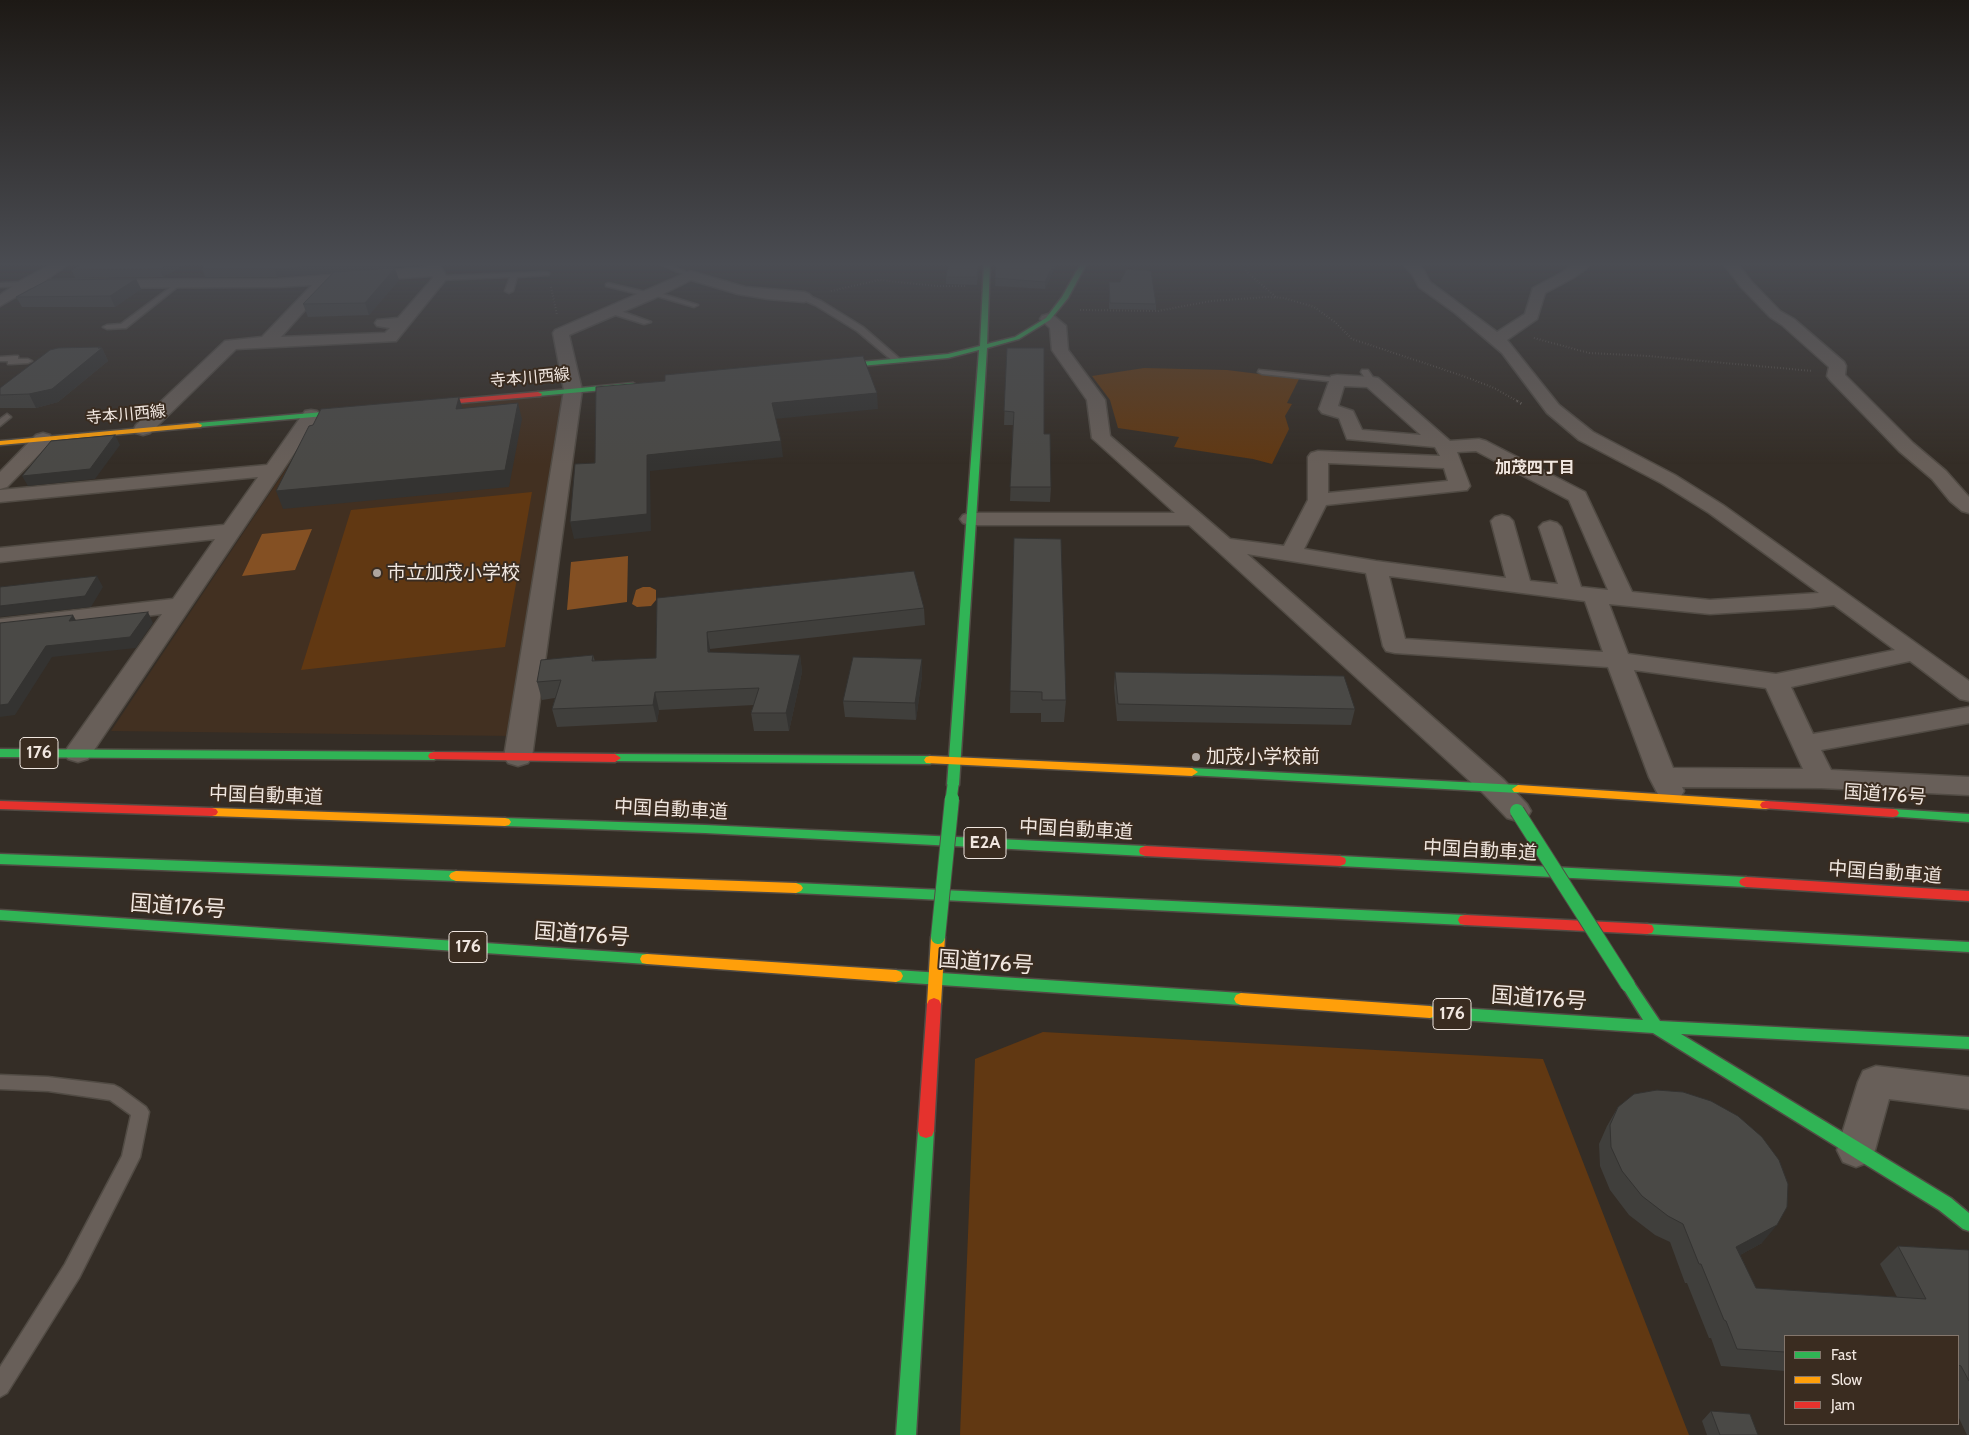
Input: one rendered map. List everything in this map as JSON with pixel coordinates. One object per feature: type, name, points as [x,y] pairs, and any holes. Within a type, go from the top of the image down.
[{"type":"main road","points":[[906,1435],[938,937],[953,785],[984,330]]},
{"type":"main road","points":[[818,368],[948,356],[1017,338],[1029,330]]},
{"type":"main road","name":"寺本川西線","points":[[408,406],[641,384]]},
{"type":"main road","name":"寺本川西線","points":[[0,443],[370,410]]},
{"type":"main road","name":"国道176号","points":[[0,753],[954,760],[1494,787],[1669,788],[1969,818]]},
{"type":"main road","name":"中国自動車道","points":[[0,805],[705,829],[1784,884],[1969,896]]},
{"type":"main road","points":[[1517,811],[1656,1027],[1945,1204],[1969,1223]]},
{"type":"main road","points":[[0,858],[771,887],[1811,936],[1969,947]]},
{"type":"main road","name":"国道176号","points":[[0,915],[936,980],[1656,1027],[1969,1043]]},
{"type":"street","points":[[268,342],[279,330]]},
{"type":"street","points":[[143,429],[231,344],[346,338],[390,338],[396,330]]},
{"type":"street","points":[[518,757],[572,390],[561,333],[568,330]]},
{"type":"street","points":[[1058,330],[1060,350],[1096,400],[1101,438],[1224,545],[1494,787],[1517,811]]},
{"type":"street","points":[[1488,330],[1499,338],[1552,409],[1586,436],[1668,479],[1716,509],[1839,597],[1969,694]]},
{"type":"street","points":[[1499,338],[1511,330]]},
{"type":"street","points":[[1797,330],[1838,366],[1836,376],[1852,393],[1906,447],[1939,475],[1957,497],[1969,507]]},
{"type":"street","points":[[1318,500],[1460,486],[1446,450],[1369,377],[1337,380],[1328,409],[1347,415],[1354,434],[1446,450]]},
{"type":"street","points":[[78,753],[230,530],[312,415]]},
{"type":"street","points":[[0,483],[43,439]]},
{"type":"street","points":[[1291,553],[1318,500],[1318,457],[1446,450],[1479,445],[1578,496],[1624,598]]},
{"type":"street","points":[[0,496],[273,470]]},
{"type":"street","points":[[970,519],[1194,519]]},
{"type":"street","points":[[1502,521],[1520,587]]},
{"type":"street","points":[[1550,527],[1618,660],[1669,788],[1821,779],[1969,786]]},
{"type":"street","points":[[0,555],[230,530]]},
{"type":"street","points":[[1224,545],[1520,587],[1710,607],[1810,601],[1839,597]]},
{"type":"street","points":[[1376,568],[1395,646],[1618,660],[1776,682],[1915,653]]},
{"type":"street","points":[[0,626],[179,605]]},
{"type":"street","points":[[1776,682],[1821,779]]},
{"type":"street","points":[[1805,744],[1969,715]]},
{"type":"street","points":[[1856,1150],[1876,1082],[1969,1093]]},
{"type":"lane","points":[[861,330],[897,360]]},
{"type":"lane","points":[[0,359],[15,358],[11,362],[28,361]]},
{"type":"lane","points":[[1262,372],[1337,380]]},
{"type":"lane","points":[[0,1082],[48,1084],[114,1093],[140,1112],[131,1157],[72,1271],[0,1386]]},
{"type":"path","points":[[1343,330],[1352,339],[1466,377],[1494,388],[1525,406]]},
{"type":"path","points":[[1499,338],[1532,338],[1603,355],[1648,356],[1748,364],[1837,374]]},
{"type":"shaded area","points":[[1144,368],[1227,370],[1299,379],[1287,403],[1292,404],[1285,416],[1289,429],[1272,464],[1253,459],[1174,447],[1179,437],[1118,428],[1110,400],[1092,376]]},
{"type":"shaded area","name":"市立加茂小学校","points":[[565,394],[512,736],[111,731],[320,418]]},
{"type":"shaded area","points":[[532,492],[505,647],[301,670],[351,510]]},
{"type":"shaded area","points":[[312,529],[295,570],[242,576],[262,534]]},
{"type":"shaded area","points":[[628,556],[627,602],[567,610],[571,562]]},
{"type":"shaded area","points":[[650,587],[656,590],[656,600],[651,606],[637,607],[632,604],[636,590]]},
{"type":"shaded area","points":[[1043,1032],[1543,1059],[1689,1435],[960,1435],[975,1059]]},
{"type":"building","points":[[100,347],[98,348],[102,348],[52,389],[29,394],[0,395],[0,388],[50,350],[58,348]]},
{"type":"building","points":[[1007,348],[1044,348],[1044,434],[1050,434],[1051,487],[1010,487],[1014,412],[1004,411]]},
{"type":"building","points":[[863,356],[877,393],[772,403],[781,441],[647,455],[647,514],[570,522],[575,464],[595,463],[596,387],[665,381],[665,375]]},
{"type":"building","points":[[459,397],[456,409],[518,403],[505,470],[276,491],[309,426],[313,425],[321,409]]},
{"type":"building","points":[[115,435],[90,469],[22,476],[51,441]]},
{"type":"building","points":[[1014,538],[1061,539],[1066,700],[1042,700],[1042,692],[1010,691]]},
{"type":"building","points":[[914,571],[924,608],[707,632],[708,652],[800,655],[786,713],[751,713],[759,688],[655,692],[653,705],[552,709],[561,680],[537,682],[541,660],[593,655],[592,661],[656,658],[657,598]]},
{"type":"building","points":[[97,576],[85,596],[0,606],[0,587]]},
{"type":"building","points":[[148,612],[130,637],[46,646],[8,704],[0,705],[0,623],[73,615],[69,621]]},
{"type":"building","points":[[853,657],[922,659],[915,703],[843,701]]},
{"type":"building","points":[[1115,672],[1344,676],[1355,709],[1118,704]]},
{"type":"building","points":[[1657,1090],[1683,1092],[1711,1101],[1738,1116],[1762,1137],[1779,1160],[1788,1184],[1787,1207],[1777,1225],[1736,1247],[1756,1288],[1926,1299],[1898,1246],[1969,1250],[1969,1381],[1959,1365],[1959,1335],[1784,1335],[1784,1352],[1737,1349],[1683,1224],[1668,1216],[1642,1196],[1622,1171],[1611,1147],[1610,1125],[1618,1107],[1634,1094]]},
{"type":"building","points":[[1711,1411],[1750,1414],[1758,1435],[1720,1435]]},
{"type":"traffic: fast","points":[[953,785],[984,330]]},
{"type":"traffic: fast","points":[[828,367],[948,356],[1017,338],[1030,330]]},
{"type":"traffic: fast","points":[[538,394],[633,385]]},
{"type":"traffic: fast","points":[[198,425],[357,411]]},
{"type":"traffic: fast","points":[[0,753],[434,756]]},
{"type":"traffic: fast","points":[[615,758],[930,760]]},
{"type":"traffic: fast","points":[[1192,772],[1518,789]]},
{"type":"traffic: fast","points":[[938,937],[953,785]]},
{"type":"traffic: fast","points":[[1517,811],[1628,985]]},
{"type":"traffic: fast","points":[[1893,813],[1969,818]]},
{"type":"traffic: fast","points":[[505,822],[705,829],[1145,851]]},
{"type":"traffic: fast","points":[[0,859],[456,876]]},
{"type":"traffic: fast","points":[[1340,861],[1746,882]]},
{"type":"traffic: fast","points":[[796,888],[1465,920]]},
{"type":"traffic: fast","points":[[0,915],[647,959]]},
{"type":"traffic: fast","points":[[1647,929],[1969,947]]},
{"type":"traffic: fast","points":[[896,976],[1241,999]]},
{"type":"traffic: fast","points":[[1628,985],[1656,1027],[1945,1204],[1969,1223]]},
{"type":"traffic: fast","points":[[1430,1012],[1656,1027],[1969,1043]]},
{"type":"traffic: fast","points":[[906,1435],[926,1131]]},
{"type":"traffic: slow","points":[[0,443],[198,425]]},
{"type":"traffic: slow","points":[[930,760],[1192,772]]},
{"type":"traffic: slow","points":[[1518,789],[1766,805]]},
{"type":"traffic: slow","points":[[212,812],[505,822]]},
{"type":"traffic: slow","points":[[456,876],[796,888]]},
{"type":"traffic: slow","points":[[934,1004],[938,937]]},
{"type":"traffic: slow","points":[[647,959],[896,976]]},
{"type":"traffic: slow","points":[[1241,999],[1430,1012]]},
{"type":"traffic: jam","points":[[424,404],[538,394]]},
{"type":"traffic: jam","points":[[434,756],[615,758]]},
{"type":"traffic: jam","points":[[0,805],[212,812]]},
{"type":"traffic: jam","points":[[1766,805],[1893,813]]},
{"type":"traffic: jam","points":[[1145,851],[1340,861]]},
{"type":"traffic: jam","points":[[1746,882],[1969,896]]},
{"type":"traffic: jam","points":[[1465,920],[1647,929]]},
{"type":"traffic: jam","points":[[926,1131],[934,1004]]},
{"type":"place","name":"市立加茂小学校","points":[[377,573]]},
{"type":"place","name":"加茂小学校前","points":[[1196,757]]},
{"type":"district","name":"加茂四丁目","points":[[1535,468]]}]
